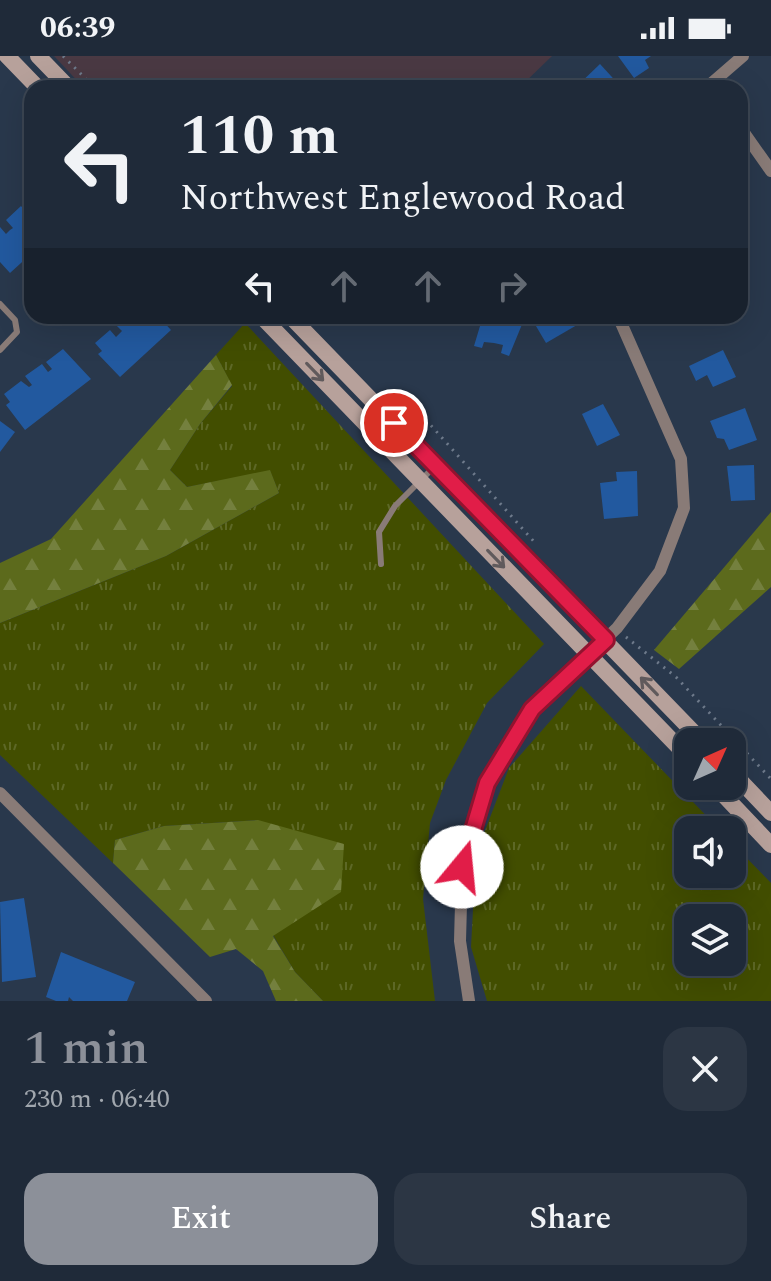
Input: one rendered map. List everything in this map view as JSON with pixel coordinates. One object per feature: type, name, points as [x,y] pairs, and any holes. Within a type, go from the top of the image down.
[{"type":"main road","points":[[7,56],[30,80]]},
{"type":"main road","points":[[38,56],[61,80]]},
{"type":"main road","points":[[269,324],[674,742]]},
{"type":"main road","points":[[298,324],[690,728]]},
{"type":"main road","points":[[746,787],[771,813]]},
{"type":"main road","points":[[728,800],[771,845]]},
{"type":"street","points":[[717,80],[743,56]]},
{"type":"street","points":[[748,138],[771,171]]},
{"type":"street","points":[[469,1001],[460,941],[462,867],[487,783],[532,709],[606,640],[660,571],[684,508],[681,459],[622,324]]},
{"type":"street","points":[[0,793],[206,1001]]},
{"type":"lane","points":[[0,304],[15,320],[17,332],[0,350]]},
{"type":"lane","points":[[381,564],[379,532],[395,506],[421,483],[435,465]]},
{"type":"path","points":[[63,56],[87,80]]},
{"type":"path","points":[[388,398],[412,404],[546,555]]},
{"type":"path","points":[[632,643],[676,677],[771,779]]},
{"type":"shaded area","points":[[54,56],[552,56],[527,80],[76,80]]},
{"type":"green space","points":[[246,324],[544,644],[487,703],[446,780],[430,823],[423,899],[435,1001],[323,1001],[295,972],[273,935],[303,914],[258,820],[164,826],[115,840],[113,863],[0,755],[0,623],[166,556],[279,493],[270,471],[187,487],[170,470],[200,424],[232,386],[216,355]]},
{"type":"green space","points":[[216,355],[232,385],[200,424],[170,470],[187,487],[270,470],[279,493],[166,556],[0,623],[0,563],[51,539]]},
{"type":"green space","points":[[771,512],[771,587],[679,669],[654,650]]},
{"type":"green space","points":[[581,686],[674,782],[674,800],[691,800],[706,816],[674,816],[674,888],[746,888],[746,857],[771,883],[771,1001],[487,1001],[471,947],[476,854],[509,768]]},
{"type":"green space","points":[[258,820],[344,844],[341,892],[273,936],[295,972],[323,1001],[276,1001],[263,971],[236,949],[210,957],[113,863],[115,840],[164,826]]},
{"type":"building","points":[[618,56],[651,56],[645,60],[649,68],[634,78]]},
{"type":"building","points":[[600,64],[615,80],[583,80]]},
{"type":"building","points":[[21,206],[24,210],[24,260],[10,273],[0,262],[0,227],[6,234],[13,228],[6,220]]},
{"type":"building","points":[[115,324],[165,324],[171,330],[120,377],[98,354],[102,351],[95,343],[110,330],[116,337],[122,331]]},
{"type":"building","points":[[481,324],[522,324],[509,356],[501,353],[503,345],[484,342],[482,348],[474,346]]},
{"type":"building","points":[[535,324],[576,324],[577,325],[546,343]]},
{"type":"building","points":[[63,349],[91,379],[25,430],[6,405],[10,402],[4,394],[21,381],[29,387],[32,385],[25,376],[42,364],[48,372],[52,369],[46,362]]},
{"type":"building","points":[[723,350],[736,377],[713,387],[707,375],[696,381],[689,366]]},
{"type":"building","points":[[603,404],[620,435],[597,446],[582,414]]},
{"type":"building","points":[[745,408],[757,440],[729,450],[724,439],[717,438],[710,421]]},
{"type":"building","points":[[0,421],[15,432],[0,452]]},
{"type":"building","points":[[754,465],[755,500],[731,501],[727,466]]},
{"type":"building","points":[[637,471],[638,516],[604,519],[600,483],[617,481],[616,472]]},
{"type":"building","points":[[24,898],[36,977],[2,982],[0,902]]},
{"type":"building","points":[[61,952],[135,982],[127,1001],[73,1001],[69,997],[68,1001],[56,1001],[46,997]]},
{"type":"route","points":[[394,423],[606,640],[532,709],[487,783],[462,867]]}]
